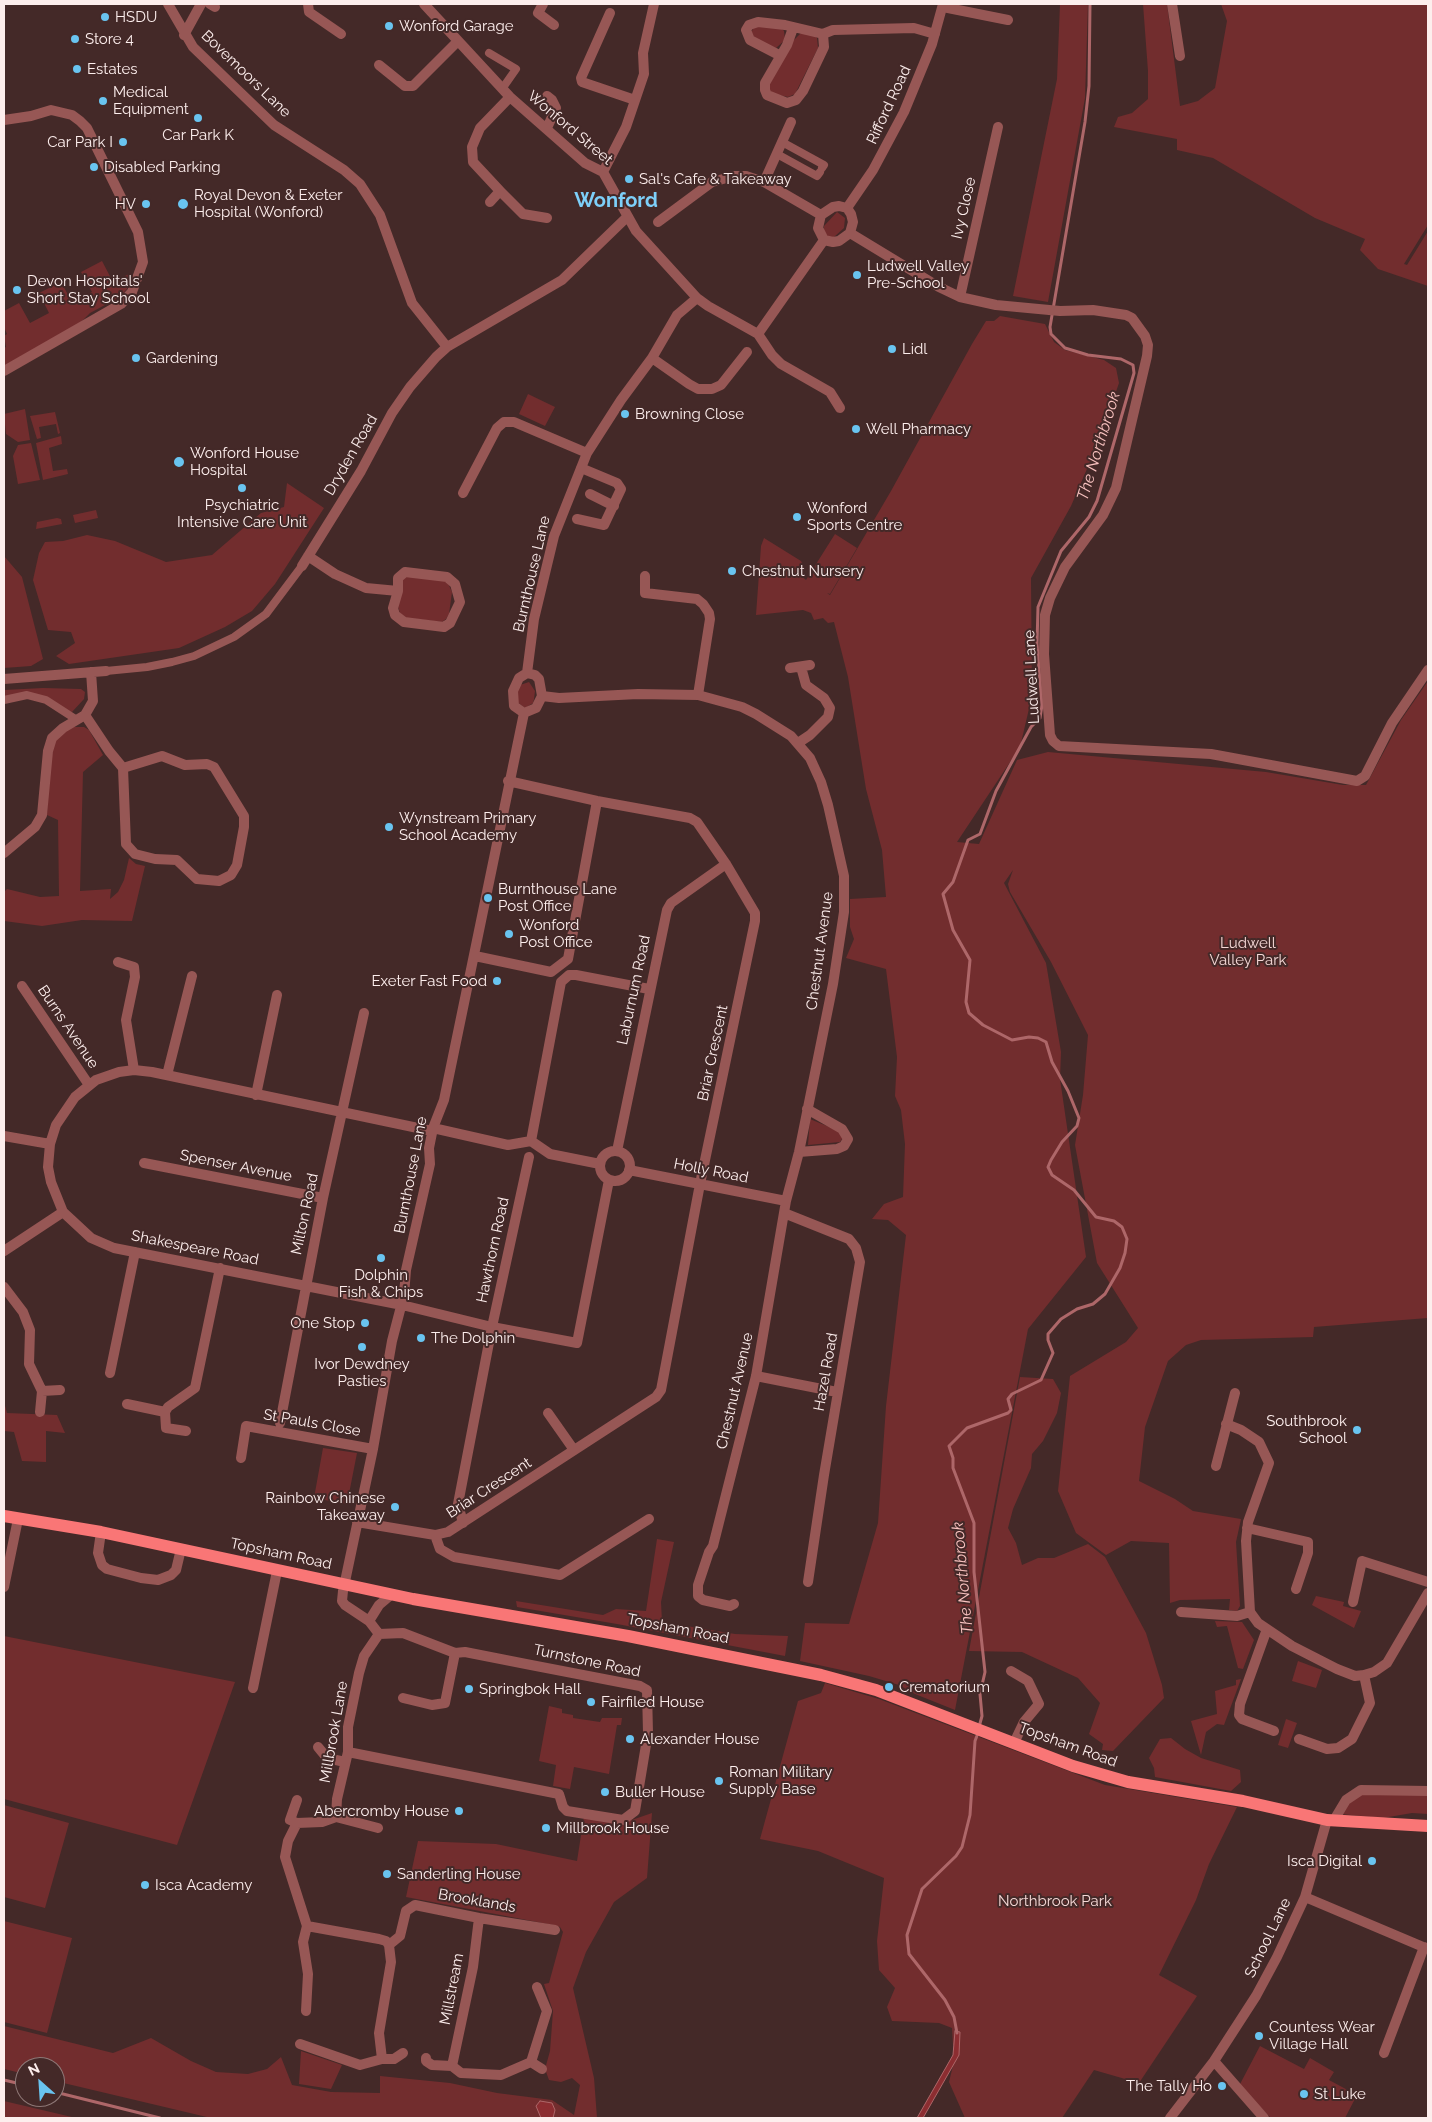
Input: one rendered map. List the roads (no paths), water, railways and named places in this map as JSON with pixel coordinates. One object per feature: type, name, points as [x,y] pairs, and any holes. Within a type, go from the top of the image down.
[{"type":"main road","name":"Topsham Road","points":[[4,1516],[101,1532],[392,1594],[628,1636],[821,1675],[876,1690],[1100,1775],[1128,1782],[1243,1802],[1331,1820],[1428,1826]]},
{"type":"street","name":"Bovemoors Lane","points":[[168,4],[184,35],[193,47],[274,125],[344,170],[360,184],[380,215],[412,303],[447,347]]},
{"type":"street","points":[[184,35],[202,4]]},
{"type":"street","points":[[308,4],[309,12],[340,34]]},
{"type":"street","name":"Wonford Street","points":[[424,4],[457,42],[510,97],[585,163],[603,172],[627,217],[641,237],[697,298],[758,334]]},
{"type":"street","points":[[544,4],[538,14],[554,25]]},
{"type":"street","points":[[603,172],[626,127],[644,74],[643,53],[654,4]]},
{"type":"street","points":[[1172,4],[1180,56]]},
{"type":"street","name":"Rifford Road","points":[[847,208],[889,141],[922,71],[943,5],[1008,20]]},
{"type":"street","points":[[610,14],[581,78],[582,82],[635,100]]},
{"type":"street","points":[[779,55],[750,40],[746,30],[749,25],[758,22],[824,34],[833,30],[914,28],[935,34]]},
{"type":"street","points":[[793,28],[787,45],[779,55],[765,83],[764,90],[767,95],[787,103],[796,100],[803,91],[824,47],[824,34]]},
{"type":"street","points":[[379,65],[405,86],[413,86],[457,42]]},
{"type":"street","points":[[489,53],[516,69],[502,89]]},
{"type":"street","points":[[547,96],[556,108],[547,128]]},
{"type":"street","points":[[510,97],[480,128],[474,139],[471,153],[476,166],[523,214],[547,218]]},
{"type":"street","points":[[4,120],[56,111],[72,115],[87,128],[138,232],[143,262],[132,292],[112,310],[4,371]]},
{"type":"street","points":[[764,182],[790,122]]},
{"type":"street","name":"Ivy Close","points":[[960,297],[998,127]]},
{"type":"street","points":[[777,154],[820,172],[824,165],[782,142]]},
{"type":"street","points":[[658,222],[712,182],[734,176],[746,176],[764,182],[821,215]]},
{"type":"street","points":[[490,202],[500,191]]},
{"type":"street","points":[[833,207],[847,208],[853,222],[850,233],[839,241],[824,240],[818,228],[821,215],[833,207]]},
{"type":"street","name":"Dryden Road","points":[[4,679],[147,667],[172,662],[194,656],[234,637],[266,614],[302,566],[361,471],[392,413],[410,388],[447,347],[562,280],[627,217]]},
{"type":"street","name":"Ludwell Lane","points":[[850,233],[939,288],[960,297],[996,305],[1060,312],[1093,310],[1126,316],[1132,318],[1145,336],[1148,345],[1147,356],[1120,475],[1111,503],[1065,567],[1050,598],[1045,615],[1044,654],[1050,735],[1059,746],[1211,754],[1357,781],[1365,776],[1392,723],[1428,670]]},
{"type":"street","points":[[824,240],[758,334],[772,355],[781,364],[830,392],[840,408]]},
{"type":"street","name":"Burnthouse Lane","points":[[344,1584],[373,1449],[392,1341],[402,1305],[406,1270],[430,1164],[429,1148],[432,1130],[444,1100],[475,956],[508,781],[524,713],[514,706],[513,691],[519,678],[527,673],[534,619],[554,536],[587,453],[621,400],[652,358],[681,310],[697,298]]},
{"type":"street","points":[[652,358],[690,384],[706,390],[722,385],[747,352]]},
{"type":"street","points":[[463,493],[497,428],[504,422],[514,422],[587,453]]},
{"type":"street","points":[[577,520],[604,525],[620,493],[619,484],[581,468]]},
{"type":"street","points":[[590,494],[614,506]]},
{"type":"street","points":[[308,556],[335,574],[366,588],[398,591]]},
{"type":"street","points":[[405,572],[447,577],[455,584],[460,602],[450,624],[444,627],[404,622],[395,616],[393,608],[398,591],[398,578],[405,572]]},
{"type":"street","points":[[645,576],[645,593],[697,599],[709,613],[710,619],[698,695]]},
{"type":"street","points":[[790,668],[805,666],[806,685],[824,698],[830,708],[828,717],[810,735],[798,743]]},
{"type":"street","points":[[4,853],[39,821],[44,802],[49,743],[63,728],[81,717],[93,701],[91,672]]},
{"type":"street","points":[[524,713],[536,708],[542,696],[539,679],[535,675],[527,673]]},
{"type":"street","name":"Chestnut Avenue","points":[[542,696],[559,698],[638,694],[698,695],[750,710],[798,743],[810,758],[821,782],[833,822],[844,876],[844,912],[833,984],[799,1152],[786,1201],[756,1376],[713,1546],[701,1574],[697,1592],[703,1600],[730,1606],[734,1604]]},
{"type":"street","points":[[4,700],[27,695],[46,700],[81,717],[123,768],[124,837],[126,844],[135,854],[155,859],[177,860],[198,878],[219,881],[231,875],[237,865],[244,827],[244,816],[214,767],[207,764],[185,765],[162,756],[123,768]]},
{"type":"street","name":"Briar Crescent","points":[[357,1522],[435,1536],[448,1532],[656,1396],[661,1390],[700,1184],[756,921],[753,908],[697,822],[690,818],[597,801],[508,781]]},
{"type":"street","points":[[475,956],[551,972],[568,959],[597,801]]},
{"type":"street","name":"Laburnum Road","points":[[617,1152],[649,989],[667,910],[671,904],[726,864]]},
{"type":"street","points":[[118,962],[134,967],[135,977],[126,1020],[134,1070]]},
{"type":"street","name":"Hawthorn Road","points":[[463,1523],[458,1504],[492,1327],[529,1157],[560,982],[569,975],[576,975],[649,989]]},
{"type":"street","points":[[167,1075],[192,976]]},
{"type":"street","name":"Burns Avenue","points":[[22,986],[89,1085]]},
{"type":"street","points":[[256,1095],[277,995]]},
{"type":"street","name":"Milton Road","points":[[280,1423],[305,1285],[364,1013]]},
{"type":"street","name":"Shakespeare Road","points":[[432,1130],[167,1075],[134,1070],[106,1076],[89,1085],[75,1096],[61,1115],[50,1144],[49,1176],[63,1212],[91,1238],[114,1248],[305,1285],[402,1305],[492,1327],[577,1343],[609,1180]]},
{"type":"street","points":[[799,1152],[837,1149],[844,1146],[848,1138],[842,1129],[807,1109]]},
{"type":"street","points":[[432,1130],[508,1145],[531,1141],[550,1154],[600,1164]]},
{"type":"street","points":[[4,1136],[50,1144]]},
{"type":"street","points":[[617,1152],[629,1160],[629,1170],[627,1175],[619,1181],[609,1180],[601,1173],[600,1164],[604,1156],[617,1152]]},
{"type":"street","name":"Spenser Avenue","points":[[144,1163],[323,1198]]},
{"type":"street","name":"Holly Road","points":[[629,1170],[786,1201]]},
{"type":"street","points":[[4,1250],[63,1212]]},
{"type":"street","name":"Hazel Road","points":[[784,1213],[849,1239],[858,1255],[859,1270],[837,1392],[808,1582]]},
{"type":"street","points":[[110,1373],[134,1252]]},
{"type":"street","points":[[186,1431],[166,1428],[165,1412],[168,1407],[195,1388],[220,1268]]},
{"type":"street","points":[[4,1287],[23,1312],[28,1324],[30,1368],[42,1391],[40,1412]]},
{"type":"street","points":[[756,1376],[837,1392]]},
{"type":"street","points":[[42,1391],[60,1390]]},
{"type":"street","points":[[1216,1466],[1235,1394]]},
{"type":"street","points":[[127,1404],[165,1412]]},
{"type":"street","points":[[548,1413],[574,1450]]},
{"type":"street","points":[[1226,1424],[1241,1430],[1259,1442],[1269,1463],[1247,1525],[1250,1612],[1258,1623],[1292,1646],[1337,1669],[1354,1676],[1364,1675],[1374,1672],[1387,1663],[1428,1593]]},
{"type":"street","name":"St Pauls Close","points":[[241,1458],[242,1425],[373,1449]]},
{"type":"street","points":[[4,1587],[18,1519]]},
{"type":"street","points":[[435,1536],[440,1549],[454,1557],[560,1574],[649,1519]]},
{"type":"street","points":[[1247,1525],[1308,1542],[1308,1553],[1296,1589]]},
{"type":"street","points":[[101,1532],[98,1553],[102,1565],[107,1569],[141,1578],[158,1580],[171,1575],[176,1570],[181,1549]]},
{"type":"street","points":[[1352,1602],[1362,1561],[1428,1582]]},
{"type":"street","points":[[253,1688],[277,1571]]},
{"type":"street","points":[[344,1584],[342,1598],[345,1606],[369,1620],[378,1634]]},
{"type":"street","points":[[369,1620],[379,1606],[392,1594]]},
{"type":"street","points":[[1181,1612],[1237,1616],[1250,1612]]},
{"type":"street","points":[[1267,1629],[1240,1704],[1239,1715],[1242,1719],[1274,1731]]},
{"type":"street","name":"Turnstone Road","points":[[318,1747],[327,1758],[360,1755],[559,1794],[567,1811],[623,1820],[628,1818],[635,1810],[648,1733],[647,1690],[640,1686],[484,1656],[455,1653],[403,1633],[378,1634]]},
{"type":"street","name":"Millbrook Lane","points":[[336,1818],[337,1799],[346,1757],[348,1727],[359,1673],[369,1646],[378,1634]]},
{"type":"street","points":[[403,1698],[432,1705],[445,1703],[455,1653]]},
{"type":"street","points":[[1011,1672],[1028,1681],[1039,1704],[1024,1722],[1014,1743]]},
{"type":"street","points":[[1299,1739],[1327,1749],[1338,1748],[1352,1739],[1370,1703],[1364,1675]]},
{"type":"street","points":[[507,1783],[510,1772]]},
{"type":"street","points":[[1331,1820],[1346,1800],[1361,1790],[1428,1791]]},
{"type":"street","points":[[297,1800],[285,1857],[307,1926],[303,1942],[308,1974],[306,2011]]},
{"type":"street","points":[[294,1821],[322,1822],[336,1818],[378,1828]]},
{"type":"street","name":"School Lane","points":[[1170,2118],[1214,2060],[1256,1996],[1305,1896],[1331,1820]]},
{"type":"street","points":[[1305,1896],[1426,1948],[1384,2053]]},
{"type":"street","name":"Brooklands","points":[[389,1945],[400,1936],[406,1911],[415,1905],[479,1918],[555,1930]]},
{"type":"street","name":"Millstream","points":[[452,2066],[473,1967],[479,1918]]},
{"type":"street","points":[[307,1926],[378,1939],[389,1945],[391,1962],[379,2033],[382,2059]]},
{"type":"street","points":[[426,2058],[426,2061],[432,2065],[452,2066],[461,2073],[501,2075],[531,2062],[547,2011],[538,1987]]},
{"type":"street","points":[[300,2044],[360,2065],[382,2059],[394,2059],[403,2054]]},
{"type":"street","points":[[1214,2060],[1264,2118]]},
{"type":"street","points":[[531,2062],[542,2069]]},
{"type":"waterway","name":"The Northbrook","points":[[979,1727],[982,1716],[980,1694],[985,1672],[974,1572],[974,1523],[953,1468],[953,1458],[949,1446],[967,1428],[1008,1413],[1011,1410],[1008,1399],[1012,1394],[1041,1380],[1053,1353],[1048,1340],[1048,1334],[1061,1319],[1077,1309],[1093,1304],[1105,1294],[1120,1268],[1127,1239],[1122,1227],[1114,1221],[1096,1217],[1074,1190],[1052,1175],[1048,1167],[1051,1160],[1062,1142],[1077,1126],[1079,1118],[1068,1091],[1052,1062],[1046,1042],[1038,1038],[1029,1037],[1012,1040],[983,1025],[969,1013],[966,1002],[970,960],[953,930],[943,894],[953,882],[968,840],[980,834],[996,791],[1031,727],[1040,718],[1042,705],[1037,644],[1038,607],[1061,551],[1089,517],[1097,501],[1134,373],[1133,365],[1121,359],[1088,355],[1065,348],[1051,334],[1050,327],[1085,122],[1089,86],[1090,4]]},
{"type":"waterway","name":"The Northbrook","points":[[957,2033],[954,2017],[945,2000],[909,1954],[907,1935],[922,1889],[956,1856],[962,1847],[970,1815],[975,1741],[978,1733]]},
{"type":"waterway","points":[[4,2080],[15,2083]]},
{"type":"waterway","points":[[65,2094],[160,2118]]},
{"type":"place","name":"HSDU","points":[[105,17]]},
{"type":"place","name":"Wonford Garage","points":[[389,26]]},
{"type":"place","name":"Store 4","points":[[75,39]]},
{"type":"place","name":"Estates","points":[[77,69]]},
{"type":"place","name":"Medical Equipment","points":[[103,101]]},
{"type":"place","name":"Car Park K","points":[[198,118]]},
{"type":"place","name":"Car Park I","points":[[123,142]]},
{"type":"place","name":"Disabled Parking","points":[[94,167]]},
{"type":"place","name":"Sal's Cafe & Takeaway","points":[[629,179]]},
{"type":"place","name":"HV","points":[[146,204]]},
{"type":"place","name":"Royal Devon & Exeter Hospital (Wonford)","points":[[183,204]]},
{"type":"place","name":"Ludwell Valley Pre-School","points":[[857,275]]},
{"type":"place","name":"Devon Hospitals' Short Stay School","points":[[17,290]]},
{"type":"place","name":"Lidl","points":[[892,349]]},
{"type":"place","name":"Gardening","points":[[136,358]]},
{"type":"place","name":"Browning Close","points":[[625,414]]},
{"type":"place","name":"Well Pharmacy","points":[[856,429]]},
{"type":"place","name":"Wonford House Hospital","points":[[179,462]]},
{"type":"place","name":"Psychiatric Intensive Care Unit","points":[[242,488]]},
{"type":"place","name":"Wonford Sports Centre","points":[[797,517]]},
{"type":"place","name":"Chestnut Nursery","points":[[732,571]]},
{"type":"place","name":"Wynstream Primary School Academy","points":[[389,827]]},
{"type":"place","name":"Burnthouse Lane Post Office","points":[[488,898]]},
{"type":"place","name":"Wonford Post Office","points":[[509,934]]},
{"type":"place","name":"Exeter Fast Food","points":[[497,981]]},
{"type":"place","name":"Dolphin Fish & Chips","points":[[381,1258]]},
{"type":"place","name":"One Stop","points":[[365,1323]]},
{"type":"place","name":"The Dolphin","points":[[421,1338]]},
{"type":"place","name":"Ivor Dewdney Pasties","points":[[362,1347]]},
{"type":"place","name":"Southbrook School","points":[[1357,1430]]},
{"type":"place","name":"Rainbow Chinese Takeaway","points":[[395,1507]]},
{"type":"place","name":"Crematorium","points":[[889,1687]]},
{"type":"place","name":"Springbok Hall","points":[[469,1689]]},
{"type":"place","name":"Fairfiled House","points":[[591,1702]]},
{"type":"place","name":"Alexander House","points":[[630,1739]]},
{"type":"place","name":"Roman Military Supply Base","points":[[719,1781]]},
{"type":"place","name":"Buller House","points":[[605,1792]]},
{"type":"place","name":"Abercromby House","points":[[459,1811]]},
{"type":"place","name":"Millbrook House","points":[[546,1828]]},
{"type":"place","name":"Isca Digital","points":[[1372,1861]]},
{"type":"place","name":"Sanderling House","points":[[387,1874]]},
{"type":"place","name":"Isca Academy","points":[[145,1885]]},
{"type":"place","name":"Countess Wear Village Hall","points":[[1259,2036]]},
{"type":"place","name":"The Tally Ho","points":[[1222,2086]]},
{"type":"place","name":"St Luke","points":[[1304,2094]]},
{"type":"district","name":"Wonford","points":[[616,201]]},
{"type":"park label","name":"Ludwell Valley Park","points":[[1248,952]]},
{"type":"park label","name":"Northbrook Park","points":[[1055,1901]]}]
